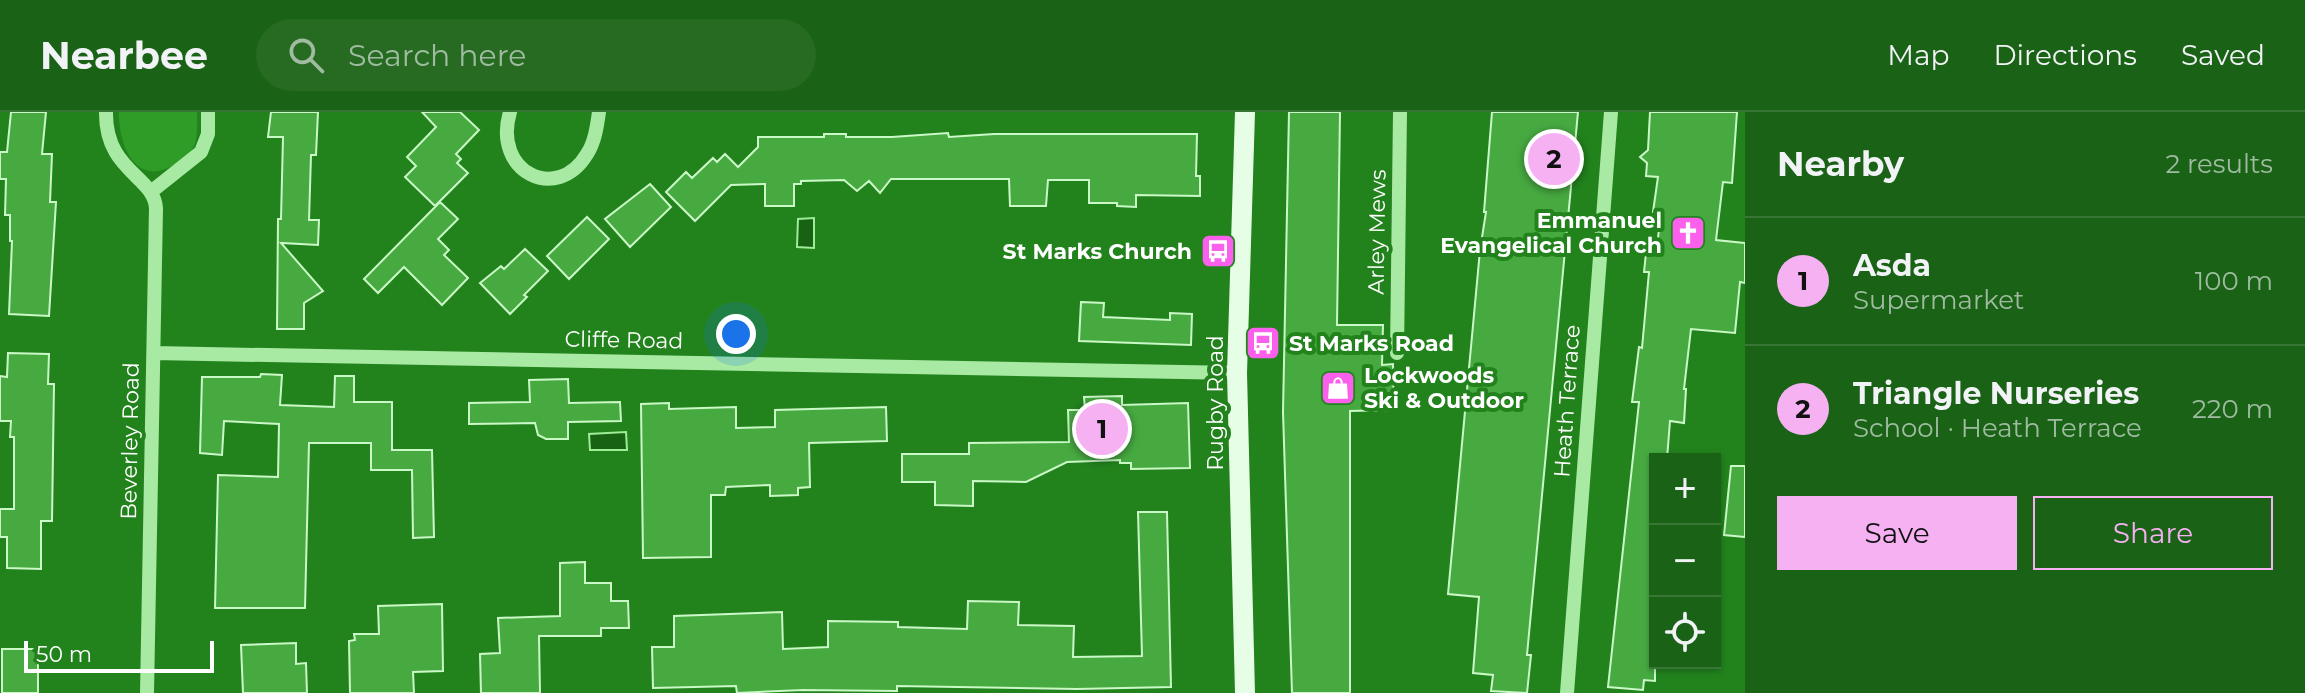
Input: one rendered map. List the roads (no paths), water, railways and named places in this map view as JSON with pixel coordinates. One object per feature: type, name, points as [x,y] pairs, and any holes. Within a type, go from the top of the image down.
[{"type":"main road","name":"Rugby Road","points":[[1245,112],[1237,373],[1245,693]]},
{"type":"street","points":[[106,112],[108,138],[113,152],[138,181],[152,191],[201,152],[208,134],[208,112]]},
{"type":"street","points":[[510,112],[506,136],[511,155],[517,165],[544,178],[572,171],[583,160],[592,144],[599,112]]},
{"type":"street","name":"Arley Mews","points":[[1397,353],[1400,112]]},
{"type":"street","name":"Heath Terrace","points":[[1567,693],[1611,112]]},
{"type":"street","name":"Beverley Road","points":[[147,693],[156,208],[152,191]]},
{"type":"street","name":"Cliffe Road","points":[[154,353],[1237,373]]},
{"type":"place","name":"Triangle Nurseries","points":[[1554,159]]},
{"type":"place","name":"Emmanuel Evangelical Church","points":[[1688,233]]},
{"type":"place","name":"St Marks Church","points":[[1218,251]]},
{"type":"place","name":"St Marks Road","points":[[1263,343]]},
{"type":"place","name":"Lockwoods Ski & Outdoor","points":[[1338,388]]},
{"type":"place","name":"Asda","points":[[1102,429]]}]
